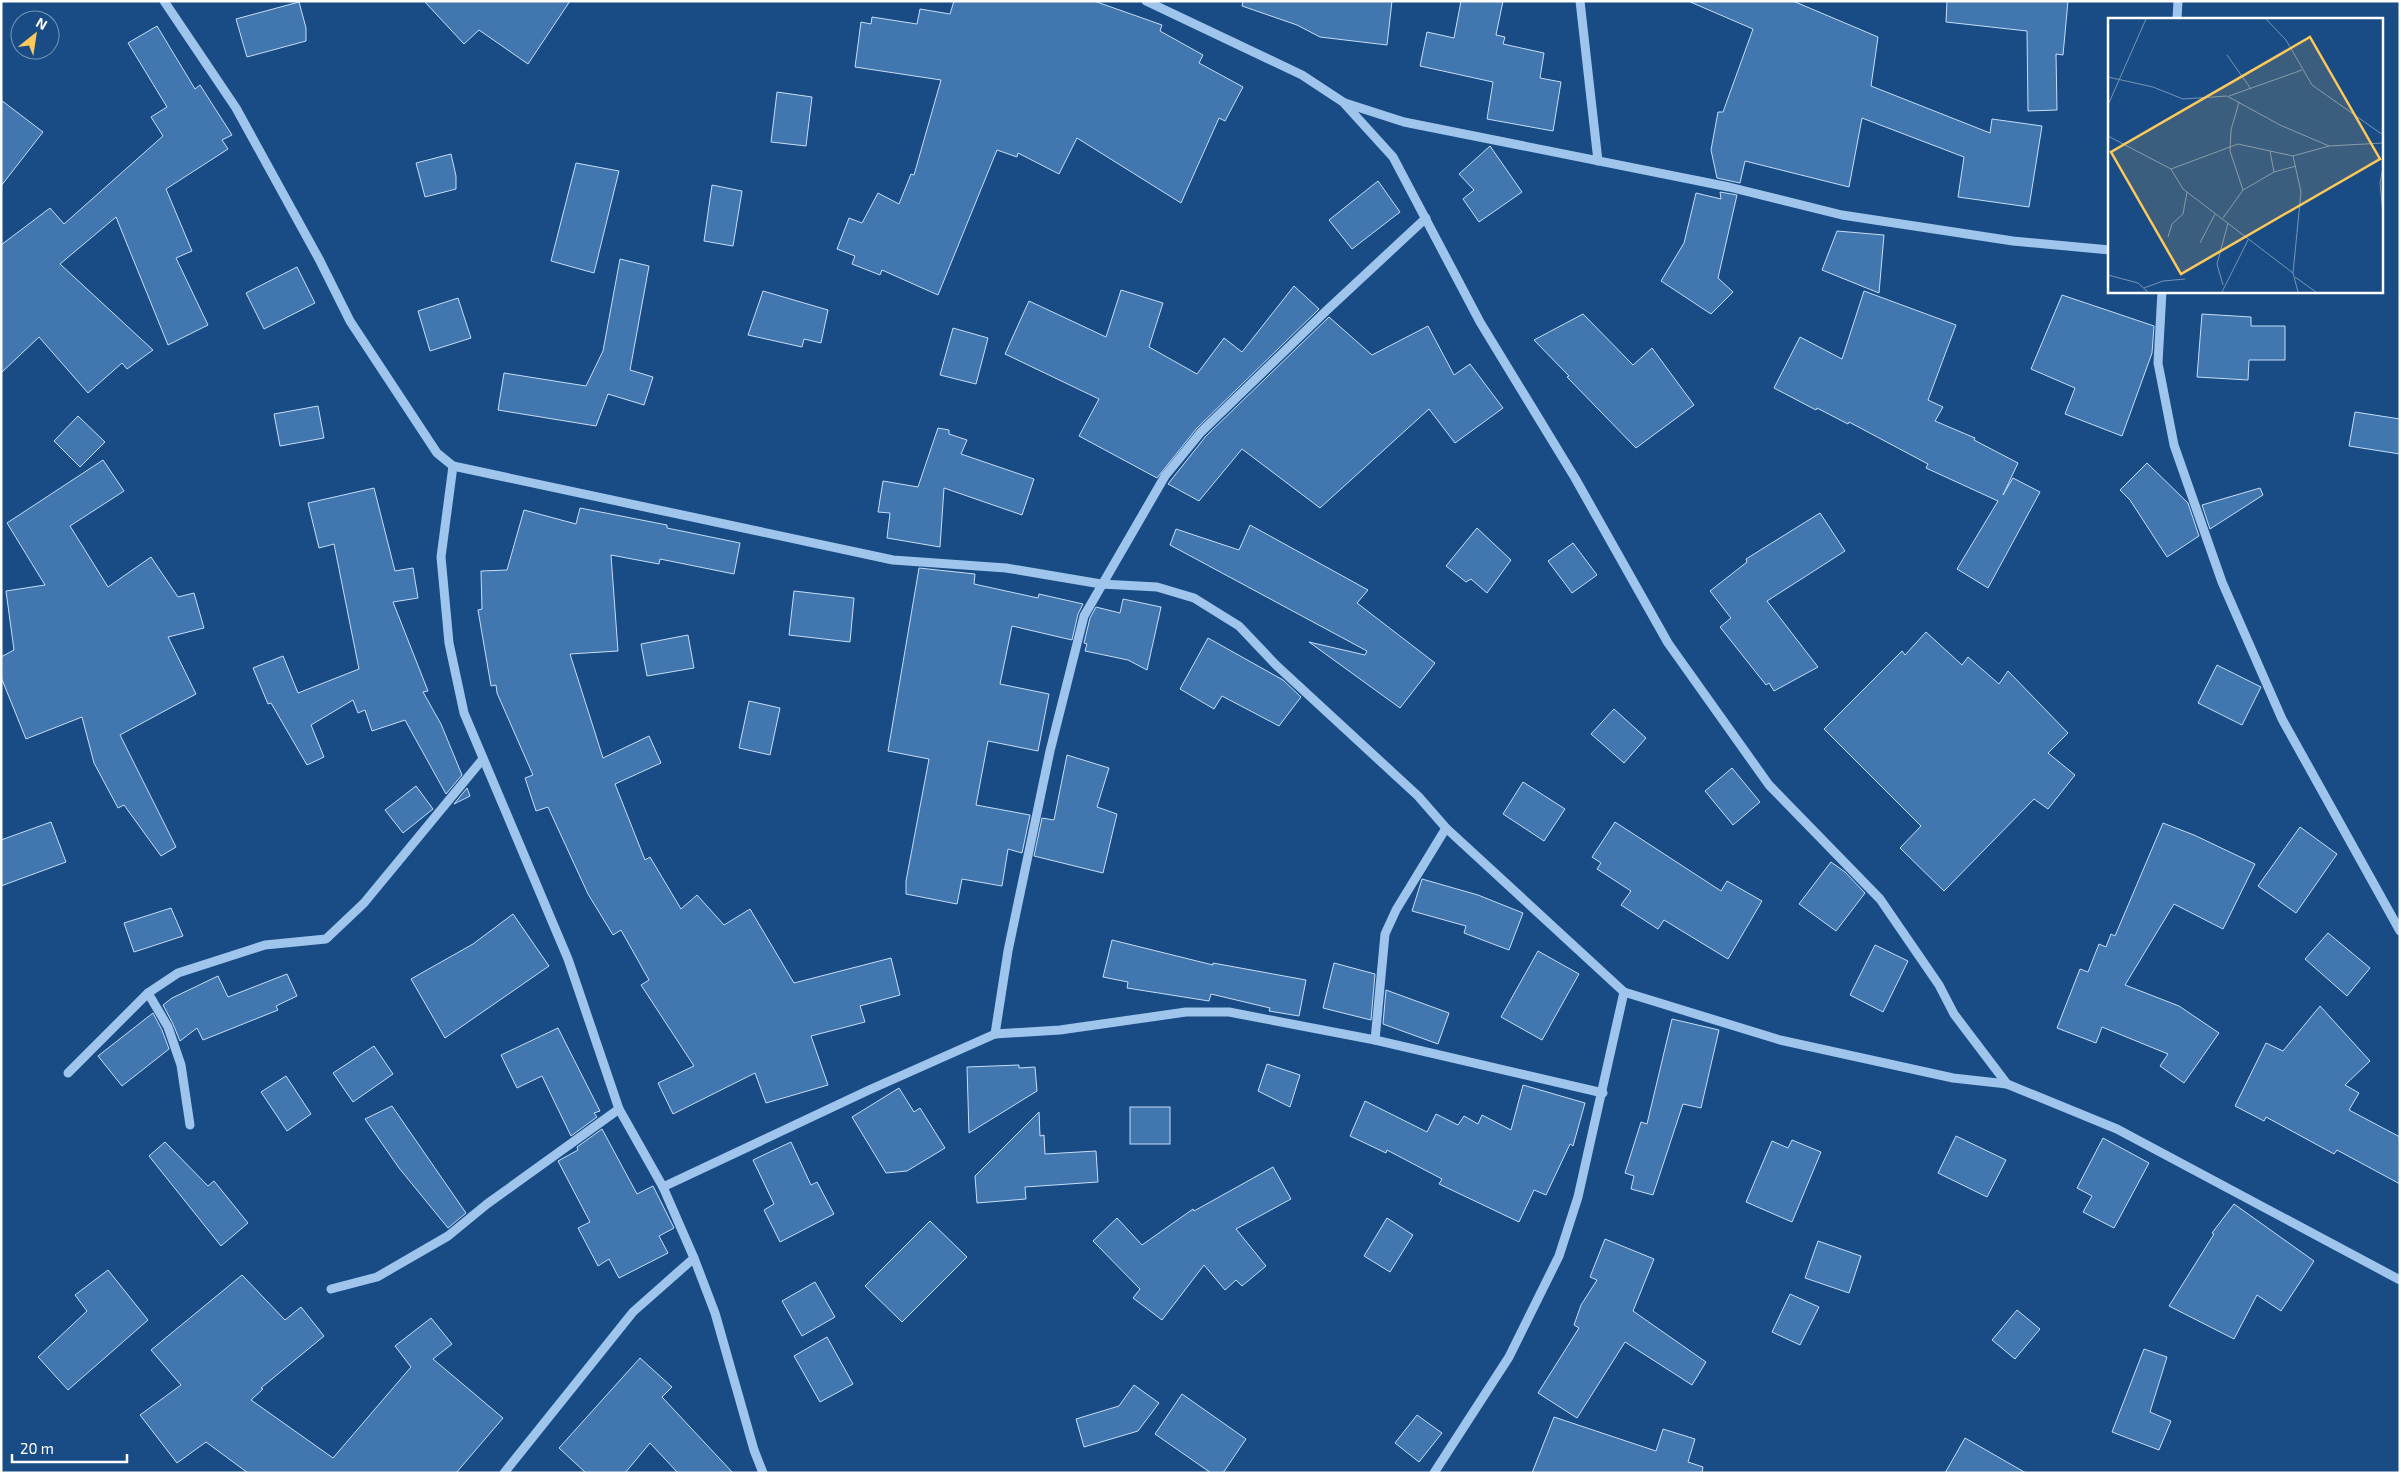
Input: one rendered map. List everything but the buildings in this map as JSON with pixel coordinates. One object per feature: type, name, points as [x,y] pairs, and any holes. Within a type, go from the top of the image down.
[{"type":"street","points":[[164,1],[236,108],[319,259],[350,321],[437,452],[453,466],[893,560],[1006,568],[1101,584],[1157,587],[1194,598],[1239,626],[1276,665],[1418,796],[1446,828],[1624,992],[1780,1040],[1953,1078],[2007,1084],[2117,1129],[2400,1280]]},
{"type":"street","points":[[1146,1],[1302,75],[1343,102],[1393,157],[1480,322],[1575,478],[1668,643],[1769,785],[1880,899],[1939,985],[1954,1014],[2007,1084]]},
{"type":"street","points":[[1580,1],[1598,161]]},
{"type":"street","points":[[2177,18],[2178,1]]},
{"type":"street","points":[[1343,102],[1404,122],[1729,187],[1842,215],[2013,241],[2108,250]]},
{"type":"street","points":[[996,1034],[1008,951],[1050,751],[1084,616],[1101,584],[1166,476],[1200,432],[1326,310],[1426,218]]},
{"type":"street","points":[[2162,292],[2158,363],[2174,446],[2222,582],[2282,719],[2400,931]]},
{"type":"street","points":[[453,466],[441,557],[442,581],[449,643],[464,713],[482,760],[568,960],[619,1109],[664,1187],[694,1258],[715,1314],[754,1450],[763,1473]]},
{"type":"street","points":[[68,1073],[148,993],[178,973],[265,946],[326,939],[364,903],[482,760]]},
{"type":"street","points":[[1375,1040],[1385,934],[1396,910],[1446,828]]},
{"type":"street","points":[[1434,1473],[1509,1357],[1558,1256],[1578,1197],[1603,1093],[1624,992]]},
{"type":"street","points":[[148,993],[168,1028],[181,1065],[190,1125]]},
{"type":"street","points":[[664,1187],[868,1090],[996,1034],[1060,1030],[1186,1012],[1220,1012],[1375,1040],[1603,1093]]},
{"type":"street","points":[[331,1289],[377,1277],[448,1236],[487,1204],[619,1109]]},
{"type":"street","points":[[504,1473],[633,1312],[694,1258]]}]
